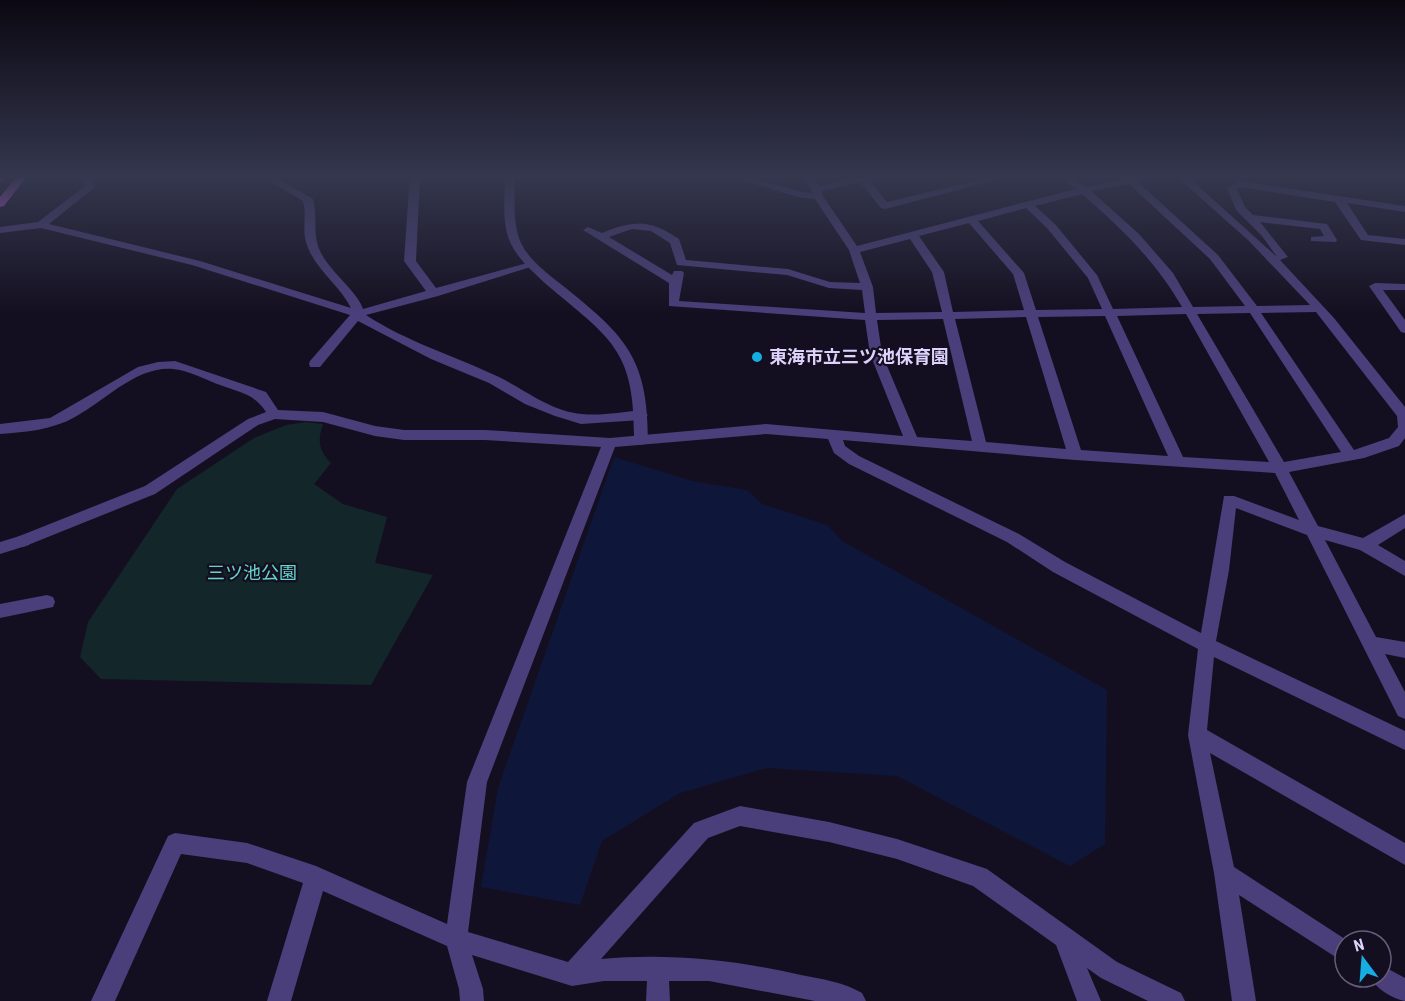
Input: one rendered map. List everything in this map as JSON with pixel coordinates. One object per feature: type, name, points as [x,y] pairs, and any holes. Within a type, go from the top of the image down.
[{"type":"street","points":[[41,225],[45,222]]},
{"type":"street","points":[[310,222],[308,229],[320,262],[356,305],[358,314]]},
{"type":"street","points":[[412,222],[410,261],[434,294]]},
{"type":"street","points":[[511,222],[517,245],[531,265],[596,317],[616,338],[633,369],[640,399],[641,440]]},
{"type":"street","points":[[836,222],[854,250],[867,287],[876,354],[912,441]]},
{"type":"street","points":[[854,250],[966,222]]},
{"type":"street","points":[[973,222],[1017,273],[1076,454]]},
{"type":"street","points":[[1046,222],[1093,277],[1178,461]]},
{"type":"street","points":[[1119,222],[1135,236],[1168,275],[1191,310],[1280,468],[1405,710]]},
{"type":"street","points":[[1174,222],[1214,258],[1254,309],[1350,455]]},
{"type":"street","points":[[0,548],[24,541],[150,490],[253,422],[274,414],[323,417],[404,435],[486,435],[610,443],[766,429],[1280,468],[1399,445],[1405,428],[1404,415],[1319,308],[1278,263],[1235,222]]},
{"type":"street","points":[[1254,222],[1285,259],[1278,263]]},
{"type":"street","points":[[1284,222],[1323,226],[1332,240],[1315,239]]},
{"type":"street","points":[[1354,222],[1365,238],[1405,242]]},
{"type":"street","points":[[601,237],[634,224],[659,230],[675,241],[681,263],[675,282],[673,304],[870,317],[1319,308]]},
{"type":"street","points":[[0,230],[41,225],[215,269],[358,314],[363,319],[418,348],[494,380],[530,401],[560,413],[581,418],[641,415]]},
{"type":"street","points":[[588,230],[675,282]]},
{"type":"street","points":[[914,236],[938,272],[981,447]]},
{"type":"street","points":[[681,263],[788,272],[828,285],[867,287]]},
{"type":"street","points":[[315,364],[358,314],[531,265]]},
{"type":"street","points":[[1404,327],[1375,286],[1405,287]]},
{"type":"street","points":[[0,429],[57,420],[140,372],[168,365],[176,365],[261,395],[274,414]]},
{"type":"street","points":[[834,435],[839,449],[854,460],[1012,538],[1059,567],[1207,645],[1405,741]]},
{"type":"street","points":[[472,1001],[471,989],[456,939],[477,782],[610,443]]},
{"type":"street","points":[[1244,1001],[1225,873],[1197,735],[1207,645],[1221,570],[1229,500],[1312,531],[1365,545],[1405,569]]},
{"type":"street","points":[[1365,545],[1405,520]]},
{"type":"street","points":[[0,611],[47,602]]},
{"type":"street","points":[[1370,643],[1405,650]]},
{"type":"street","points":[[1197,735],[1405,855]]},
{"type":"street","points":[[572,975],[701,830],[740,816],[852,837],[897,849],[979,877],[1109,970],[1173,1001]]},
{"type":"street","points":[[103,1001],[175,843],[247,853],[316,877],[456,939],[572,975],[604,970],[709,970],[777,981],[848,999]]},
{"type":"street","points":[[1225,873],[1333,944]]},
{"type":"street","points":[[279,1001],[316,877]]},
{"type":"street","points":[[1064,938],[1089,1001]]},
{"type":"street","points":[[658,969],[658,1001]]},
{"type":"green space","name":"三ツ池公園","points":[[306,422],[323,424],[320,445],[331,463],[314,484],[343,504],[387,517],[375,563],[433,575],[371,685],[101,679],[80,657],[88,622],[177,489],[254,438],[286,425]]},
{"type":"water","points":[[614,457],[692,481],[747,490],[762,504],[827,525],[842,541],[1107,690],[1105,844],[1070,866],[897,776],[767,768],[680,793],[602,841],[580,905],[481,887],[498,788]]},
{"type":"place","name":"東海市立三ツ池保育園","points":[[757,357]]}]
